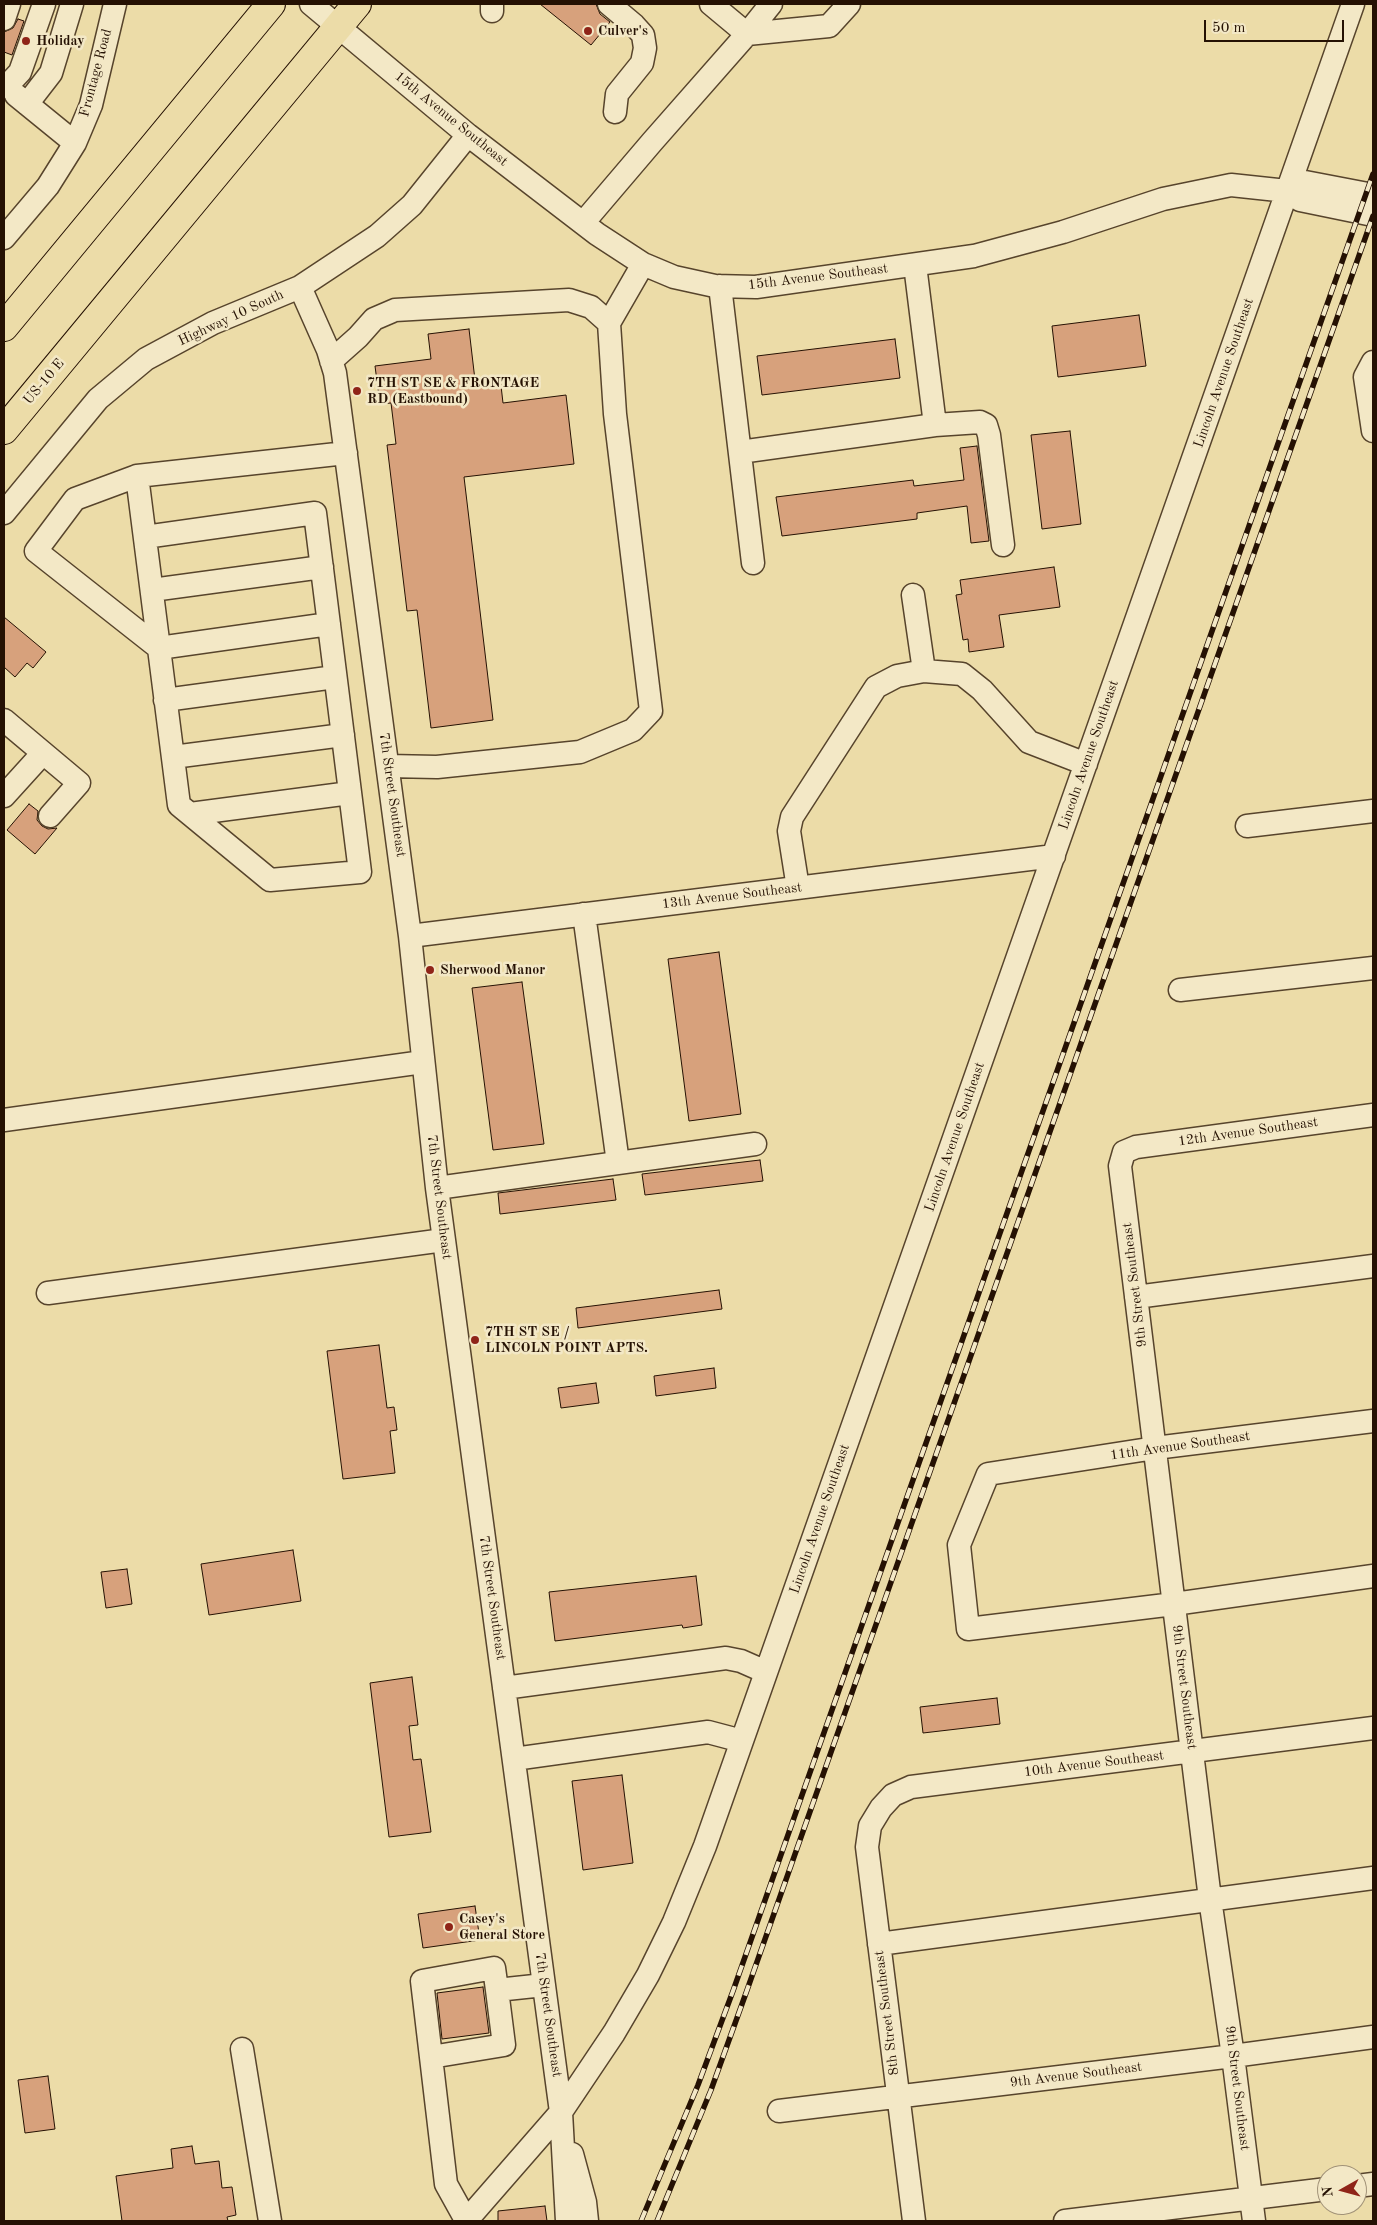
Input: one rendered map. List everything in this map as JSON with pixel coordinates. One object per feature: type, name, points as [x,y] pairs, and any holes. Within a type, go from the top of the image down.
[{"type":"highway","points":[[4,328],[271,4]]},
{"type":"highway","name":"US-10 E","points":[[4,430],[357,4]]},
{"type":"street","points":[[4,19],[9,4]]},
{"type":"street","points":[[44,4],[20,72],[5,86],[75,143]]},
{"type":"street","points":[[27,104],[51,73],[72,4]]},
{"type":"street","name":"Frontage Road","points":[[4,238],[48,186],[75,143],[91,105],[115,4]]},
{"type":"street","name":"15th Avenue Southeast","points":[[311,4],[468,134],[583,223],[634,260],[674,277],[720,286],[756,287],[974,256],[1064,232],[1163,199],[1231,185],[1287,191],[1300,200],[1373,215]]},
{"type":"street","points":[[609,4],[643,35],[645,48],[642,63],[617,94],[615,112],[653,66],[657,48],[648,20],[628,4]]},
{"type":"street","points":[[711,4],[747,34],[829,26],[849,4]]},
{"type":"street","points":[[583,223],[771,4]]},
{"type":"street","name":"Lincoln Avenue Southeast","points":[[466,2221],[561,2112],[614,2033],[648,1975],[674,1922],[705,1846],[1353,4]]},
{"type":"street","name":"Highway 10 South","points":[[4,513],[98,399],[146,359],[213,323],[300,287],[377,236],[412,206],[468,134]]},
{"type":"street","name":"15th Avenue Southeast","points":[[1287,191],[1305,182],[1373,195]]},
{"type":"street","points":[[388,766],[437,766],[580,752],[633,730],[651,711],[615,414],[609,323],[643,264]]},
{"type":"street","points":[[915,265],[935,426]]},
{"type":"street","points":[[720,286],[753,563]]},
{"type":"street","name":"7th Street Southeast","points":[[300,287],[328,350],[335,373],[410,936],[437,1188],[561,2112],[567,2221]]},
{"type":"street","points":[[331,361],[358,337],[374,319],[395,310],[569,300],[590,307],[609,323]]},
{"type":"street","points":[[1373,362],[1365,377],[1373,431]]},
{"type":"street","points":[[740,452],[935,426],[980,422],[986,425],[989,435],[1003,545]]},
{"type":"street","points":[[329,624],[159,648],[36,551],[75,499],[137,476],[346,453]]},
{"type":"street","points":[[137,476],[179,805],[270,880],[360,872],[315,513],[145,537]]},
{"type":"street","points":[[152,590],[322,567]]},
{"type":"street","points":[[913,594],[924,671]]},
{"type":"street","points":[[798,888],[789,831],[792,817],[876,687],[897,676],[924,671],[962,674],[982,690],[1030,742],[1086,764]]},
{"type":"street","points":[[166,700],[336,677]]},
{"type":"street","points":[[4,720],[79,783],[50,816]]},
{"type":"street","points":[[173,757],[343,735]]},
{"type":"street","points":[[4,796],[43,753]]},
{"type":"street","points":[[190,814],[350,792]]},
{"type":"street","points":[[1247,826],[1373,811]]},
{"type":"street","name":"13th Avenue Southeast","points":[[410,936],[1054,856]]},
{"type":"street","points":[[584,914],[618,1163]]},
{"type":"street","points":[[1180,990],[1373,968]]},
{"type":"street","points":[[4,1120],[422,1062]]},
{"type":"street","name":"12th Avenue Southeast","points":[[1124,1152],[1136,1147],[1373,1115]]},
{"type":"street","points":[[437,1188],[755,1144]]},
{"type":"street","name":"9th Street Southeast","points":[[1124,1152],[1120,1166],[1210,1899],[1233,2056],[1254,2221]]},
{"type":"street","points":[[48,1293],[444,1240]]},
{"type":"street","points":[[1136,1297],[1373,1266]]},
{"type":"street","name":"11th Avenue Southeast","points":[[1174,1604],[968,1629],[959,1544],[988,1474],[1155,1448],[1373,1421]]},
{"type":"street","points":[[1174,1604],[1373,1576]]},
{"type":"street","points":[[504,1688],[726,1658],[742,1661],[766,1672]]},
{"type":"street","name":"10th Avenue Southeast","points":[[881,1808],[893,1795],[910,1787],[1373,1728]]},
{"type":"street","points":[[514,1759],[708,1732],[742,1741]]},
{"type":"street","name":"8th Street Southeast","points":[[881,1808],[870,1826],[867,1847],[914,2221]]},
{"type":"street","points":[[879,1944],[1373,1878]]},
{"type":"street","points":[[431,2057],[504,2045],[494,1968],[422,1981],[446,2184],[466,2221]]},
{"type":"street","points":[[497,1990],[544,1984]]},
{"type":"street","name":"9th Avenue Southeast","points":[[779,2111],[1233,2056],[1373,2036]]},
{"type":"street","points":[[242,2049],[270,2221]]},
{"type":"street","name":"7th Street Southeast","points":[[561,2112],[585,2202],[587,2221]]},
{"type":"street","points":[[1065,2221],[1317,2190]]},
{"type":"building","name":"Culver's","points":[[540,4],[596,4],[600,14],[610,22],[591,45]]},
{"type":"building","points":[[18,19],[24,21],[12,55],[4,52],[4,32],[13,28]]},
{"type":"building","points":[[1139,315],[1146,366],[1058,377],[1052,326]]},
{"type":"building","points":[[469,329],[475,380],[500,377],[503,403],[566,395],[574,464],[464,477],[493,720],[431,728],[417,610],[407,611],[387,445],[396,444],[391,403],[380,404],[375,366],[431,359],[428,334]]},
{"type":"building","points":[[895,339],[900,378],[762,395],[757,356]]},
{"type":"building","points":[[1070,431],[1081,524],[1042,529],[1031,435]]},
{"type":"building","points":[[977,446],[989,541],[971,543],[967,506],[917,513],[917,519],[782,536],[776,497],[913,480],[914,486],[964,480],[960,448]]},
{"type":"building","points":[[1054,567],[1060,607],[999,615],[1004,647],[969,652],[968,639],[963,640],[956,595],[962,594],[960,580]]},
{"type":"building","points":[[4,617],[46,652],[33,668],[27,663],[15,677],[4,667]]},
{"type":"building","points":[[29,804],[38,811],[37,820],[42,826],[48,829],[57,828],[35,854],[7,830]]},
{"type":"building","points":[[719,952],[741,1114],[689,1121],[668,959]]},
{"type":"building","points":[[522,982],[544,1144],[493,1150],[472,988]]},
{"type":"building","points":[[760,1160],[763,1181],[645,1195],[642,1174]]},
{"type":"building","points":[[613,1179],[616,1200],[500,1214],[498,1193]]},
{"type":"building","points":[[719,1290],[722,1309],[578,1328],[576,1308]]},
{"type":"building","points":[[379,1345],[387,1408],[394,1407],[397,1430],[390,1431],[395,1473],[343,1479],[327,1351]]},
{"type":"building","points":[[714,1368],[716,1388],[656,1396],[654,1376]]},
{"type":"building","points":[[596,1383],[599,1403],[561,1408],[558,1388]]},
{"type":"building","points":[[293,1550],[301,1601],[209,1615],[201,1564]]},
{"type":"building","points":[[127,1569],[132,1604],[106,1608],[101,1572]]},
{"type":"building","points":[[696,1576],[702,1625],[683,1628],[682,1625],[555,1641],[549,1592]]},
{"type":"building","points":[[412,1677],[418,1725],[409,1726],[413,1760],[421,1759],[431,1832],[389,1837],[370,1683]]},
{"type":"building","points":[[997,1698],[1000,1724],[923,1733],[920,1707]]},
{"type":"building","points":[[622,1775],[633,1863],[583,1870],[572,1781]]},
{"type":"building","name":"Casey's General Store","points":[[475,1906],[480,1940],[423,1948],[418,1914]]},
{"type":"building","points":[[483,1987],[489,2033],[442,2039],[437,1993]]},
{"type":"building","points":[[48,2076],[55,2129],[25,2133],[18,2080]]},
{"type":"building","points":[[192,2146],[195,2164],[219,2161],[222,2188],[232,2187],[236,2215],[227,2217],[228,2221],[122,2221],[116,2176],[173,2168],[171,2149]]},
{"type":"building","points":[[545,2206],[547,2221],[498,2221],[498,2211]]},
{"type":"railway","points":[[641,2221],[698,2085],[733,1991],[1373,174]]},
{"type":"railway","points":[[657,2221],[711,2090],[746,1993],[1373,216]]},
{"type":"place","name":"Culver's","points":[[588,31]]},
{"type":"place","name":"Holiday","points":[[26,41]]},
{"type":"place","name":"7TH ST SE & FRONTAGE RD (Eastbound)","points":[[357,391]]},
{"type":"place","name":"Sherwood Manor","points":[[430,970]]},
{"type":"place","name":"7TH ST SE / LINCOLN POINT APTS.","points":[[475,1340]]},
{"type":"place","name":"Casey's General Store","points":[[449,1927]]}]
